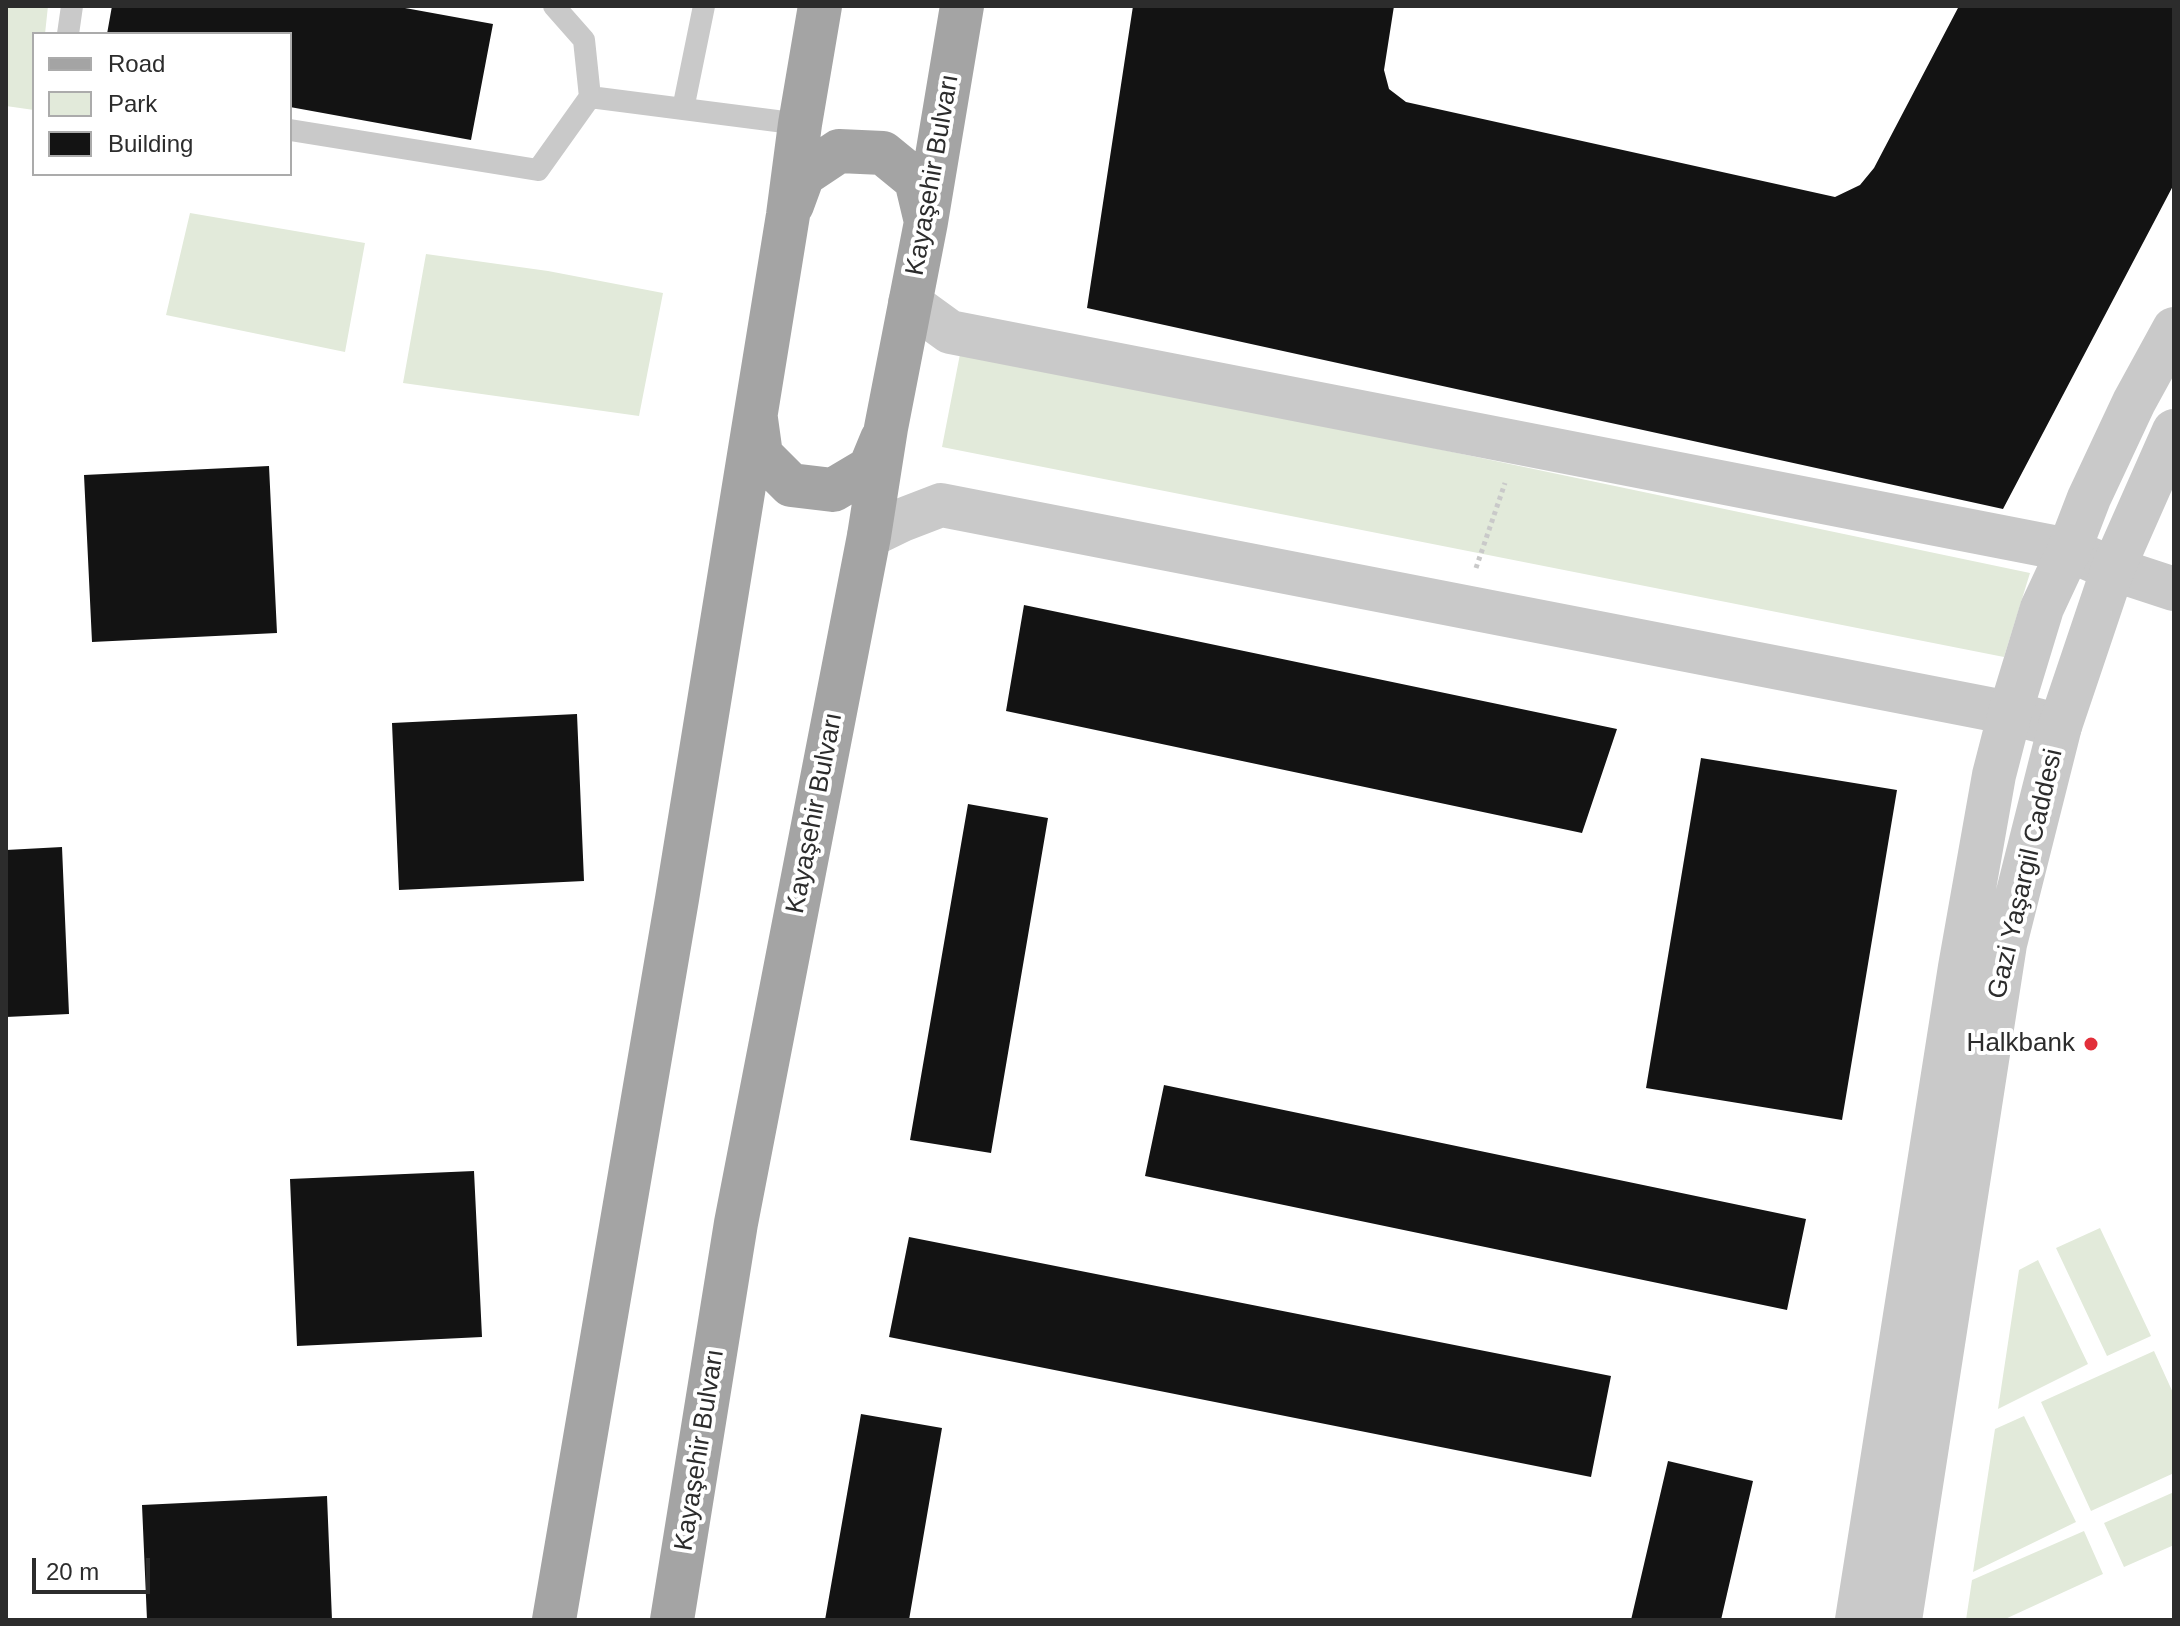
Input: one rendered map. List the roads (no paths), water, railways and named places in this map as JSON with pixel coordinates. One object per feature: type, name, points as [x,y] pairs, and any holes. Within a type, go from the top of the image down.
[{"type":"main road","points":[[554,1620],[672,926],[820,6]]},
{"type":"main road","name":"Kayaşehir Bulvarı","points":[[672,1620],[736,1223],[869,536],[962,6]]},
{"type":"main road","points":[[788,215],[803,175],[839,151],[883,153],[916,180],[926,222]]},
{"type":"main road","points":[[756,413],[761,455],[791,485],[833,490],[870,468],[886,428]]},
{"type":"street","points":[[910,303],[950,332],[2069,550],[2113,569],[2174,589]]},
{"type":"street","points":[[1857,1620],[1948,1176],[1960,967],[1994,775],[2042,608],[2134,402],[2174,329]]},
{"type":"street","name":"Gazi Yaşargil Caddesi","points":[[1900,1620],[1948,1176],[2060,726],[2113,569],[2174,431]]},
{"type":"street","points":[[869,536],[941,505],[2010,713],[2060,726]]},
{"type":"lane","points":[[68,32],[72,6]]},
{"type":"lane","points":[[292,130],[538,170],[590,97],[584,40],[554,6]]},
{"type":"lane","points":[[683,109],[704,6]]},
{"type":"lane","points":[[590,97],[800,124]]},
{"type":"place","name":"Halkbank","points":[[2091,1044]]}]
